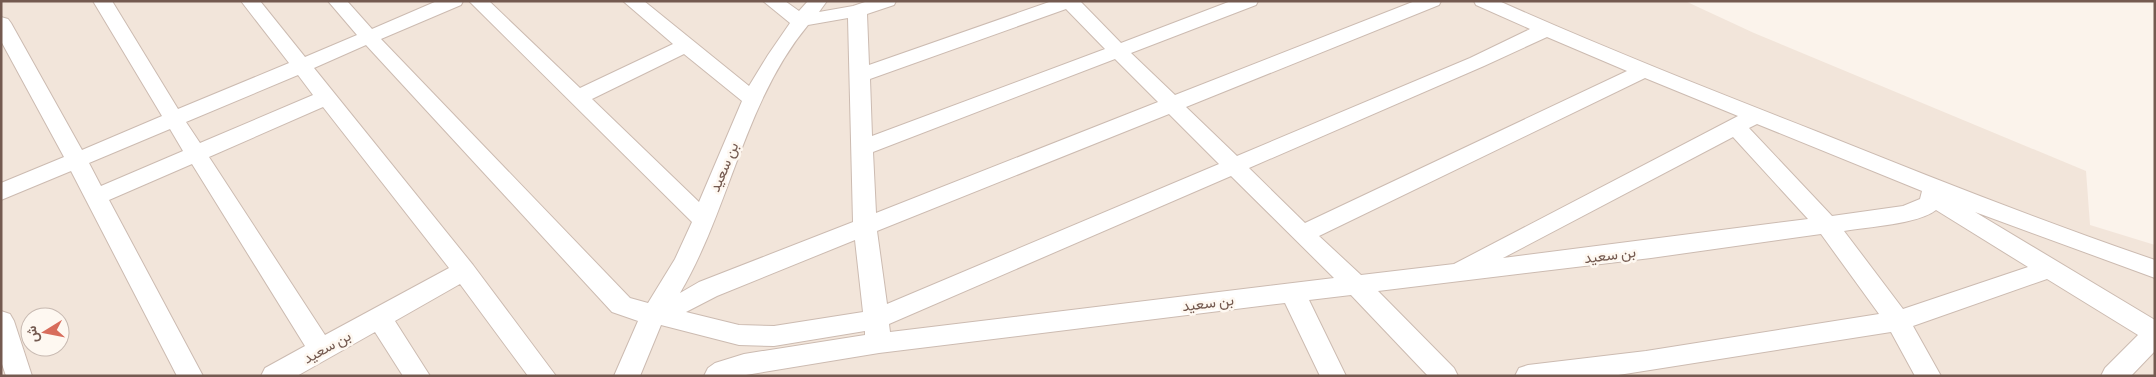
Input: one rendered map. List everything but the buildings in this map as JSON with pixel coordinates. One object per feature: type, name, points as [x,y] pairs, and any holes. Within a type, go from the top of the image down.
[{"type":"street","points":[[102,1],[174,119],[321,350]]},
{"type":"street","points":[[250,1],[464,271],[543,376]]},
{"type":"street","points":[[337,1],[368,36]]},
{"type":"street","points":[[1,192],[454,1]]},
{"type":"street","points":[[478,1],[703,219]]},
{"type":"street","points":[[632,1],[752,99]]},
{"type":"street","points":[[772,1],[800,21],[857,11],[887,1]]},
{"type":"street","name":"بن سعيد","points":[[628,376],[656,315],[684,264],[752,99],[800,21],[818,1]]},
{"type":"street","points":[[862,148],[1249,1]]},
{"type":"street","points":[[656,315],[708,289],[1432,1]]},
{"type":"street","points":[[1484,1],[1545,30],[1644,71],[1745,121],[1933,192],[2155,269]]},
{"type":"street","points":[[859,76],[1069,2],[1302,234],[1357,286],[1445,376]]},
{"type":"street","points":[[717,376],[724,370],[744,364],[878,331],[865,228],[857,11]]},
{"type":"street","points":[[1,23],[96,196],[190,376]]},
{"type":"street","name":"بن سعيد","points":[[878,331],[1234,166],[1477,62],[1545,30]]},
{"type":"street","name":"بن سعيد","points":[[368,36],[621,305],[635,311],[738,335],[774,336],[878,331],[1357,286],[1651,250],[1910,212],[1931,204],[1933,192]]},
{"type":"street","points":[[577,98],[687,45]]},
{"type":"street","points":[[1302,234],[1644,71]]},
{"type":"street","points":[[96,196],[327,97]]},
{"type":"street","points":[[1745,121],[1827,225],[1898,321],[1928,376]]},
{"type":"street","points":[[1452,274],[1745,121]]},
{"type":"street","points":[[1933,192],[2049,269],[2155,334],[2114,376]]},
{"type":"street","points":[[1528,376],[1646,361],[1898,321],[2049,269]]},
{"type":"street","name":"بن سعيد","points":[[274,376],[464,271]]},
{"type":"street","points":[[1293,293],[1333,376]]},
{"type":"street","points":[[379,318],[418,376]]},
{"type":"street","points":[[1,322],[19,376]]},
{"type":"shaded area","points":[[1,1],[1685,1],[1754,33],[2086,171],[2090,225],[2155,245],[2155,376],[1,376]]}]
